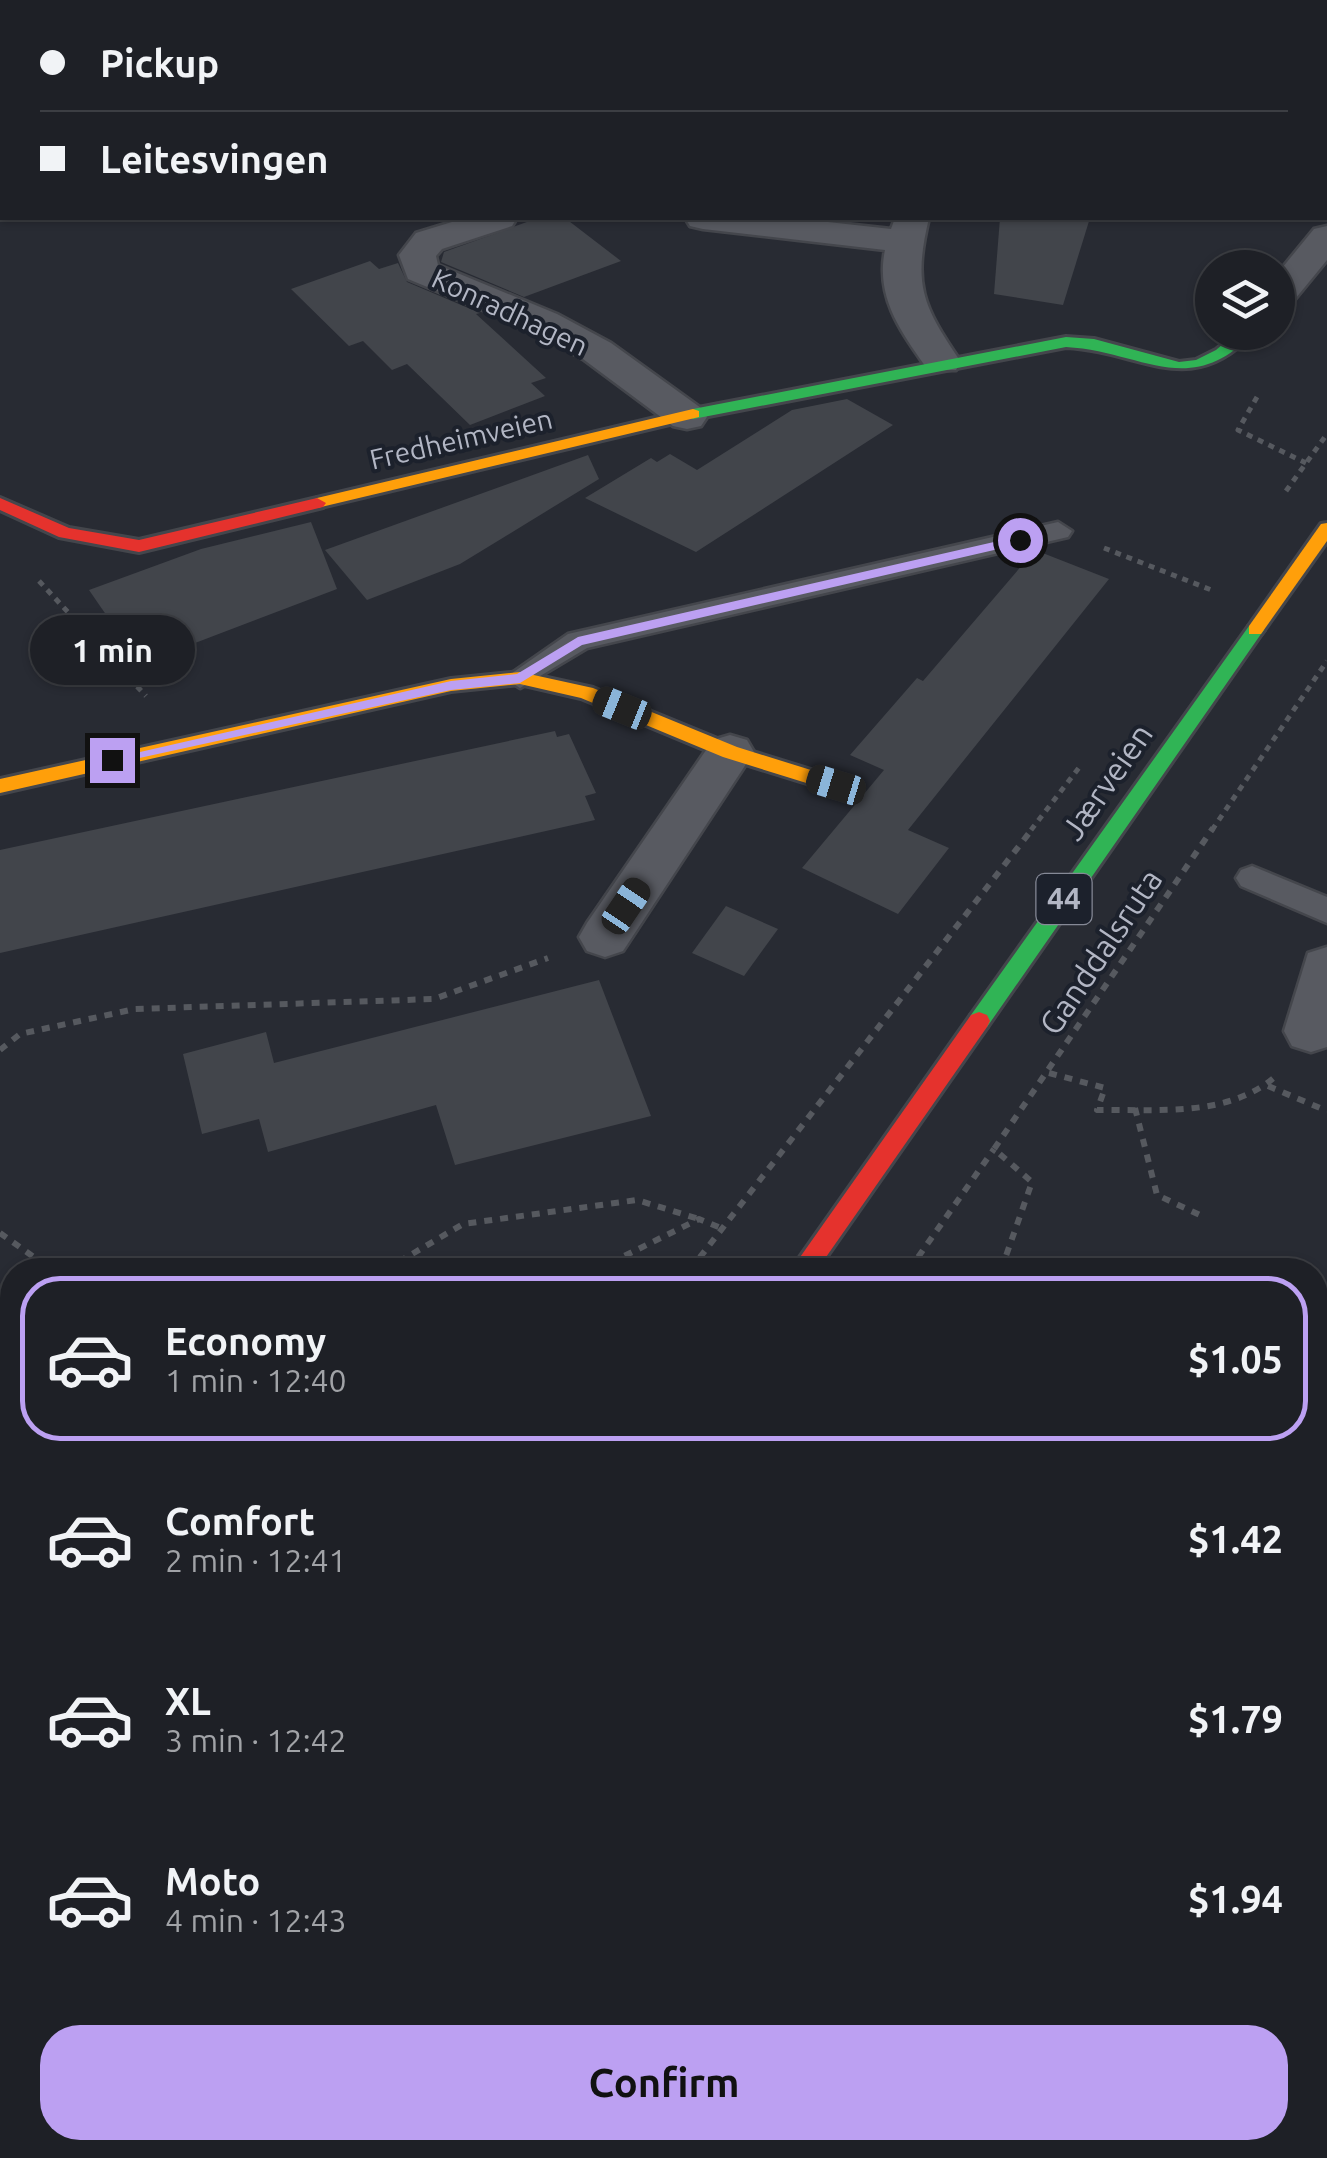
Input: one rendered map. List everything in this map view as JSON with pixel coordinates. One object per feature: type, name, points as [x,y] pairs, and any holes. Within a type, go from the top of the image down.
[{"type":"street","name":"Konradhagen","points":[[492,220],[429,241],[417,256],[421,271],[544,322],[597,351],[687,417]]},
{"type":"street","points":[[741,220],[908,229],[899,290],[910,320],[942,362],[1082,342],[1164,366],[1213,364],[1232,350]]},
{"type":"street","points":[[1295,276],[1327,237]]},
{"type":"street","name":"Fredheimveien","points":[[0,503],[66,533],[139,546],[687,417],[942,362]]},
{"type":"street","name":"Jærveien","points":[[811,1258],[1327,528]]},
{"type":"street","points":[[0,786],[451,686],[520,678],[586,693],[730,752],[836,785]]},
{"type":"street","points":[[606,937],[730,752]]},
{"type":"street","points":[[1311,1031],[1327,968]]},
{"type":"lane","points":[[520,678],[578,642],[1058,531]]},
{"type":"lane","points":[[1252,878],[1327,911]]},
{"type":"path","points":[[1228,355],[1260,392],[1238,430],[1306,463]]},
{"type":"path","points":[[1283,495],[1327,434]]},
{"type":"path","points":[[1058,531],[1215,591]]},
{"type":"path","points":[[66,533],[37,578],[187,742]]},
{"type":"path","points":[[1203,606],[1226,575]]},
{"type":"path","name":"Ganddalsruta","points":[[917,1258],[1049,1074],[1327,661]]},
{"type":"path","points":[[699,1258],[1086,758]]},
{"type":"path","points":[[0,1050],[20,1034],[135,1009],[434,1000],[606,937]]},
{"type":"path","points":[[1049,1074],[1105,1088],[1097,1110],[1209,1107],[1268,1086],[1311,1031]]},
{"type":"path","points":[[1268,1086],[1327,1111]]},
{"type":"path","points":[[1135,1108],[1156,1196],[1202,1216]]},
{"type":"path","points":[[994,1149],[1032,1182],[1005,1258]]},
{"type":"path","points":[[405,1258],[463,1224],[636,1200],[722,1228]]},
{"type":"path","points":[[620,1258],[699,1219]]},
{"type":"path","points":[[0,1233],[35,1258]]},
{"type":"building","points":[[532,220],[568,220],[621,261],[524,297],[441,262],[444,252]]},
{"type":"building","points":[[1000,220],[1089,220],[1063,305],[994,294]]},
{"type":"building","points":[[370,261],[379,269],[398,263],[407,282],[480,313],[476,314],[546,378],[531,383],[545,396],[470,425],[407,364],[392,370],[363,341],[349,346],[291,289]]},
{"type":"building","points":[[847,399],[893,425],[696,552],[585,498],[651,458],[657,462],[670,454],[697,470],[792,410]]},
{"type":"building","points":[[588,455],[599,479],[460,564],[367,600],[325,550]]},
{"type":"building","points":[[311,522],[337,589],[140,664],[89,590],[201,549]]},
{"type":"building","points":[[1035,550],[1109,579],[908,830],[949,848],[898,914],[802,868],[884,770],[850,755],[917,678],[923,681]]},
{"type":"building","points":[[555,731],[557,737],[569,734],[596,793],[585,796],[595,820],[0,953],[0,850]]},
{"type":"building","points":[[726,906],[778,929],[744,976],[692,953]]},
{"type":"building","points":[[599,980],[651,1116],[455,1165],[436,1105],[268,1152],[259,1119],[202,1134],[183,1054],[266,1032],[274,1063]]},
{"type":"traffic: fast","points":[[693,414],[1066,342],[1118,349],[1179,366],[1199,364],[1226,350]]},
{"type":"traffic: fast","points":[[979,1021],[1255,630]]},
{"type":"traffic: slow","points":[[317,503],[693,414]]},
{"type":"traffic: slow","points":[[1255,630],[1327,528]]},
{"type":"traffic: slow","points":[[0,786],[451,685],[520,678],[586,693],[730,752],[836,785]]},
{"type":"traffic: jam","points":[[0,503],[65,533],[139,546],[317,503]]},
{"type":"traffic: jam","points":[[811,1258],[979,1021]]},
{"type":"route","points":[[112,760],[451,686],[520,678],[578,642],[1020,540]]}]
